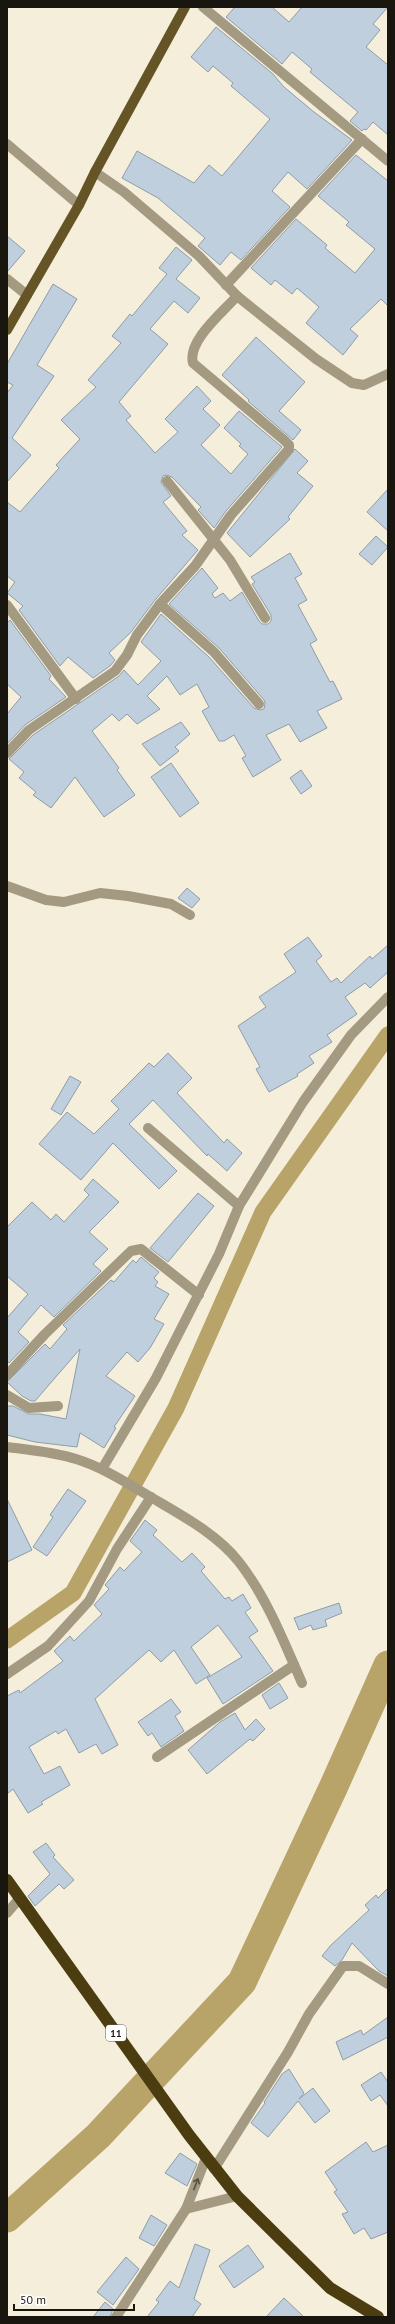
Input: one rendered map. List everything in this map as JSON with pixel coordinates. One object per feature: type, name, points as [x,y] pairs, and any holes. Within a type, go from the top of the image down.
[{"type":"highway","name":"11","points":[[7,1880],[19,1899],[214,2169],[237,2196],[330,2288],[378,2317]]},
{"type":"main road","points":[[7,330],[79,205],[95,172],[185,7]]},
{"type":"street","points":[[203,7],[388,161]]},
{"type":"street","points":[[226,285],[362,139]]},
{"type":"street","points":[[7,144],[79,205]]},
{"type":"street","points":[[95,172],[124,192],[199,256],[237,296],[316,360],[352,383],[364,384],[388,374]]},
{"type":"street","points":[[7,280],[27,295]]},
{"type":"street","points":[[7,753],[29,730],[76,699],[115,670],[127,655],[137,635],[160,604],[195,566],[215,540],[231,515],[289,449],[284,440],[193,363],[192,352],[196,341],[237,296]]},
{"type":"street","points":[[167,481],[230,560],[265,618]]},
{"type":"street","points":[[160,604],[214,652],[259,704]]},
{"type":"street","points":[[7,605],[76,699]]},
{"type":"street","points":[[7,886],[46,900],[64,902],[100,894],[128,896],[171,904],[190,915]]},
{"type":"street","points":[[102,1469],[156,1378],[199,1295],[239,1206],[303,1102],[351,1035],[388,997]]},
{"type":"street","points":[[148,1128],[239,1206]]},
{"type":"street","points":[[7,1375],[45,1334],[131,1251],[140,1249],[199,1295]]},
{"type":"street","points":[[7,1395],[29,1408],[58,1406]]},
{"type":"street","points":[[7,1447],[74,1459],[102,1469],[148,1495],[209,1534],[238,1560],[250,1576],[276,1625],[302,1683]]},
{"type":"street","points":[[7,1674],[48,1646],[89,1601],[148,1495]]},
{"type":"street","points":[[157,1757],[294,1665]]},
{"type":"street","points":[[7,1913],[19,1899]]},
{"type":"street","points":[[214,2169],[288,2052],[309,2014],[343,1966],[359,1966],[388,1984]]},
{"type":"street","points":[[116,2317],[186,2209],[206,2158]]},
{"type":"street","points":[[186,2209],[237,2196]]},
{"type":"building","points":[[235,7],[272,7],[289,22],[302,7],[388,7],[373,24],[380,30],[366,47],[388,65],[388,135],[373,122],[366,130],[364,129],[362,131],[350,121],[358,112],[310,72],[312,69],[292,52],[282,64],[226,17]]},
{"type":"building","points":[[216,27],[273,74],[284,87],[314,112],[352,140],[307,189],[288,172],[272,191],[290,207],[241,260],[231,252],[220,265],[198,246],[205,238],[158,198],[122,178],[137,151],[194,183],[209,165],[222,176],[270,119],[231,86],[233,83],[213,66],[208,72],[191,57]]},
{"type":"building","points":[[356,155],[388,181],[388,306],[381,299],[350,329],[358,336],[343,355],[306,323],[319,307],[297,288],[292,294],[275,280],[271,285],[251,268],[296,219],[327,245],[325,248],[355,273],[375,249],[346,225],[349,222],[318,196]]},
{"type":"building","points":[[7,236],[25,251],[7,272]]},
{"type":"building","points":[[176,247],[192,260],[176,279],[200,298],[188,313],[174,301],[150,329],[168,344],[119,402],[131,416],[126,420],[155,453],[178,432],[165,419],[197,386],[211,401],[203,409],[220,425],[201,445],[231,474],[248,454],[239,446],[241,444],[224,428],[239,411],[282,447],[226,511],[214,528],[198,510],[201,507],[172,477],[166,475],[163,476],[161,482],[171,496],[163,502],[187,531],[182,535],[198,550],[155,600],[131,632],[109,653],[115,660],[110,666],[93,678],[68,657],[60,666],[19,610],[23,606],[7,593],[15,582],[7,576],[7,502],[20,512],[59,468],[56,465],[80,439],[61,420],[96,387],[88,380],[121,343],[112,336],[130,314],[132,316],[167,274],[159,268]]},
{"type":"building","points":[[53,284],[77,299],[37,365],[54,376],[12,438],[31,455],[7,482],[7,393],[13,385],[7,382],[7,364]]},
{"type":"building","points":[[256,337],[305,382],[279,411],[301,430],[293,440],[248,401],[249,400],[222,375]]},
{"type":"building","points":[[295,449],[308,461],[297,473],[313,486],[288,517],[290,519],[250,557],[227,533]]},
{"type":"building","points":[[388,489],[388,531],[367,512]]},
{"type":"building","points":[[376,536],[388,547],[372,565],[359,554]]},
{"type":"building","points":[[290,553],[302,574],[295,578],[307,600],[298,605],[317,640],[310,644],[330,682],[333,681],[342,699],[317,711],[327,728],[300,742],[289,724],[266,735],[281,760],[253,777],[242,758],[246,756],[234,735],[224,741],[219,741],[202,711],[209,707],[197,684],[180,695],[167,676],[147,696],[160,709],[137,724],[127,714],[119,721],[112,714],[92,731],[119,768],[117,770],[135,795],[104,817],[75,777],[51,808],[33,795],[36,792],[19,778],[24,772],[9,759],[33,735],[119,676],[124,670],[138,685],[161,661],[141,642],[161,614],[209,657],[254,708],[260,710],[264,709],[264,700],[219,648],[169,604],[202,568],[218,588],[212,594],[215,598],[223,593],[230,601],[242,592],[259,621],[262,624],[268,624],[271,621],[271,615],[252,584],[255,582],[251,577]]},
{"type":"building","points":[[10,620],[51,676],[49,679],[66,697],[25,725],[7,744],[7,714],[21,697],[7,684],[7,623]]},
{"type":"building","points":[[181,722],[190,734],[175,747],[179,751],[160,766],[142,744]]},
{"type":"building","points":[[171,763],[199,803],[180,817],[151,777]]},
{"type":"building","points":[[301,770],[312,786],[301,794],[290,778]]},
{"type":"building","points":[[187,888],[200,899],[192,908],[178,898]]},
{"type":"building","points":[[308,937],[322,956],[316,961],[331,982],[337,978],[341,983],[370,956],[372,959],[388,945],[388,972],[370,988],[365,983],[345,997],[357,1014],[327,1035],[332,1042],[309,1056],[314,1063],[297,1074],[298,1076],[269,1092],[256,1069],[260,1067],[238,1026],[266,1007],[259,997],[296,972],[284,954]]},
{"type":"building","points":[[168,1053],[192,1078],[177,1093],[224,1143],[227,1139],[242,1153],[227,1171],[208,1154],[207,1156],[153,1100],[129,1124],[177,1171],[159,1189],[113,1143],[81,1180],[39,1144],[67,1112],[94,1134],[119,1109],[111,1101],[149,1063],[154,1067]]},
{"type":"building","points":[[70,1076],[81,1082],[61,1115],[51,1109]]},
{"type":"building","points":[[93,1179],[119,1202],[89,1232],[108,1249],[93,1264],[101,1271],[54,1317],[41,1305],[18,1332],[29,1342],[9,1363],[7,1361],[7,1318],[28,1294],[7,1276],[7,1227],[32,1202],[51,1220],[56,1214],[64,1222],[89,1195],[84,1190]]},
{"type":"building","points":[[198,1193],[214,1206],[168,1262],[150,1248]]},
{"type":"building","points":[[141,1257],[159,1272],[154,1278],[158,1282],[155,1286],[169,1294],[154,1319],[164,1324],[150,1348],[138,1362],[127,1352],[106,1376],[135,1396],[114,1427],[116,1428],[104,1448],[80,1433],[77,1447],[35,1442],[7,1435],[7,1406],[13,1406],[29,1414],[40,1414],[66,1419],[80,1349],[35,1401],[31,1401],[22,1396],[7,1382],[45,1344],[50,1349],[67,1329],[63,1325],[111,1280],[114,1282],[133,1260],[136,1263]]},
{"type":"building","points":[[68,1489],[86,1501],[47,1556],[33,1547],[53,1517],[50,1515]]},
{"type":"building","points":[[7,1499],[32,1550],[7,1562]]},
{"type":"building","points":[[145,1520],[157,1530],[153,1535],[182,1562],[192,1553],[205,1567],[201,1571],[225,1599],[229,1597],[232,1601],[243,1594],[251,1608],[245,1612],[258,1631],[249,1637],[273,1671],[223,1704],[207,1678],[242,1657],[218,1625],[191,1647],[210,1675],[196,1684],[174,1650],[161,1662],[149,1650],[95,1699],[118,1745],[102,1754],[96,1744],[79,1753],[66,1729],[58,1734],[56,1731],[29,1747],[44,1774],[60,1766],[70,1785],[41,1802],[43,1804],[28,1813],[13,1789],[7,1794],[7,1696],[19,1690],[20,1693],[63,1661],[54,1651],[70,1636],[74,1641],[102,1614],[94,1605],[109,1589],[105,1585],[120,1567],[124,1571],[142,1552],[130,1541]]},
{"type":"building","points":[[339,1603],[342,1613],[325,1620],[327,1626],[313,1630],[311,1625],[299,1630],[294,1618]]},
{"type":"building","points":[[279,1683],[288,1698],[270,1709],[262,1695]]},
{"type":"building","points":[[171,1699],[181,1712],[175,1716],[184,1731],[161,1747],[152,1733],[148,1736],[138,1722]]},
{"type":"building","points":[[235,1713],[245,1730],[256,1719],[265,1729],[253,1741],[250,1739],[207,1774],[188,1750],[220,1722]]},
{"type":"building","points":[[46,1843],[55,1855],[53,1857],[74,1880],[64,1889],[59,1884],[35,1906],[28,1896],[50,1874],[33,1852]]},
{"type":"building","points":[[388,1888],[388,1976],[379,1971],[352,1943],[342,1960],[335,1966],[322,1956],[331,1945],[369,1910],[365,1905],[376,1895],[378,1898]]},
{"type":"building","points":[[388,2017],[388,2037],[343,2060],[336,2042],[361,2030],[363,2035]]},
{"type":"building","points":[[289,2069],[304,2093],[299,2099],[313,2088],[330,2111],[315,2123],[298,2101],[268,2137],[251,2123],[282,2074]]},
{"type":"building","points":[[381,2072],[388,2082],[388,2106],[380,2095],[371,2101],[361,2085]]},
{"type":"building","points":[[366,2142],[373,2152],[388,2145],[388,2232],[371,2239],[364,2228],[354,2234],[342,2214],[348,2212],[334,2192],[337,2190],[325,2172]]},
{"type":"building","points":[[180,2153],[197,2164],[187,2186],[165,2173]]},
{"type":"building","points":[[151,2215],[167,2225],[154,2246],[139,2238]]},
{"type":"building","points":[[195,2244],[210,2250],[194,2299],[201,2304],[192,2317],[147,2317],[159,2302],[156,2300],[170,2281],[179,2288]]},
{"type":"building","points":[[248,2245],[264,2267],[234,2288],[219,2266]]},
{"type":"building","points":[[126,2257],[139,2269],[113,2305],[97,2292]]},
{"type":"building","points":[[284,2298],[304,2317],[266,2317]]},
{"type":"building","points":[[105,2302],[113,2309],[110,2317],[93,2317]]},
{"type":"waterway","points":[[7,1640],[73,1593],[176,1408],[263,1212],[388,1035]]},
{"type":"waterway","points":[[7,2218],[98,2136],[242,1982],[333,1788],[388,1665]]}]
